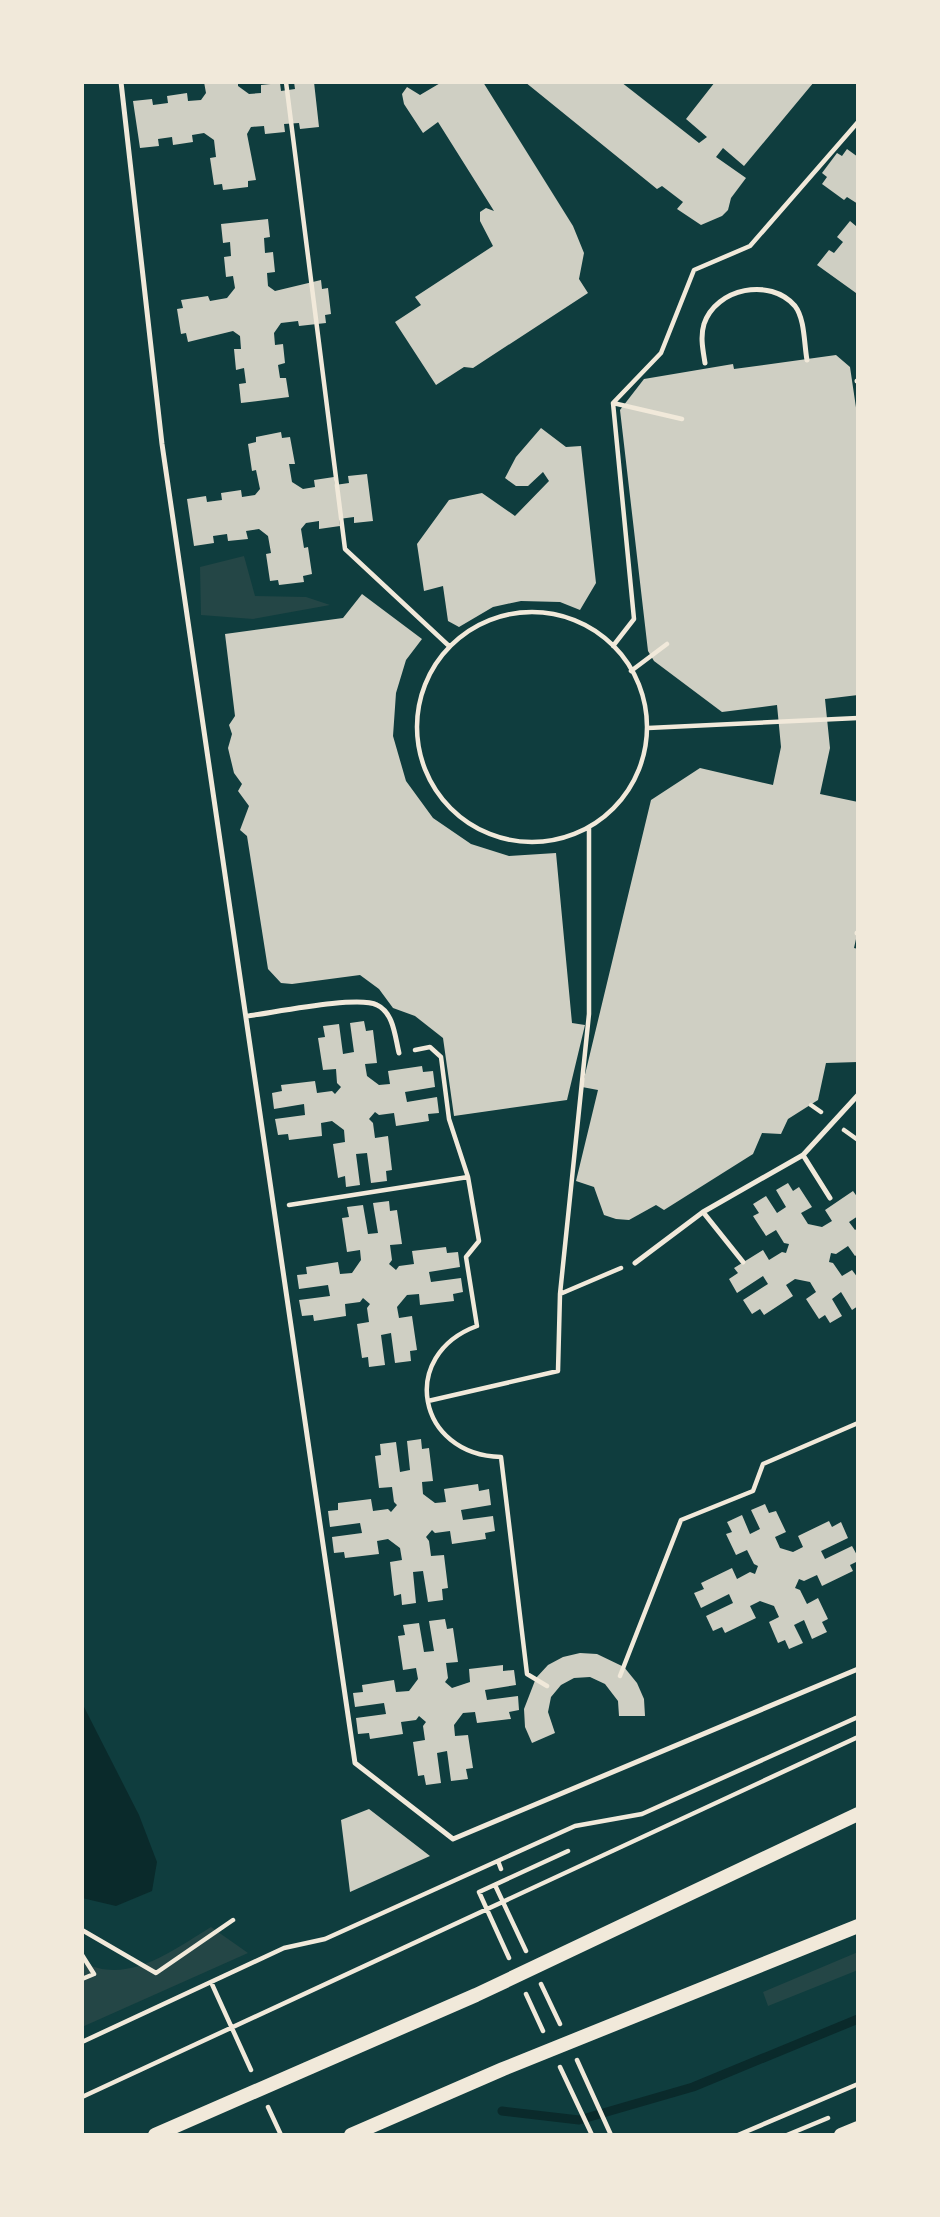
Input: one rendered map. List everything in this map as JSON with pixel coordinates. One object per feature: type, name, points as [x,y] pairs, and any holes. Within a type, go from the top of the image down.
[{"type":"main road","points":[[155,2135],[476,1995],[858,1815]]},
{"type":"main road","points":[[351,2135],[503,2069],[858,1926]]},
{"type":"main road","points":[[841,2135],[858,2128]]},
{"type":"lane","points":[[121,82],[162,444],[355,1763],[453,1839],[858,1669]]},
{"type":"lane","points":[[705,363],[702,342],[709,316],[728,295],[765,289],[781,295],[796,307],[802,323],[807,359]]},
{"type":"lane","points":[[247,1016],[358,1001],[378,1005],[391,1019],[399,1053]]},
{"type":"lane","points":[[635,1262],[703,1212],[803,1155],[858,1095]]},
{"type":"lane","points":[[803,1155],[830,1198]]},
{"type":"lane","points":[[703,1212],[743,1262]]},
{"type":"path","points":[[286,82],[345,549],[449,646]]},
{"type":"path","points":[[613,403],[682,419]]},
{"type":"path","points":[[513,613],[553,614],[591,628],[622,654],[641,689],[648,728],[641,767],[620,802],[589,828],[552,841],[515,841],[481,831],[451,810],[429,781],[417,735],[417,710],[428,676],[449,646],[479,625],[513,613]]},
{"type":"path","points":[[631,671],[667,644]]},
{"type":"path","points":[[648,728],[858,718]]},
{"type":"path","points":[[428,1401],[558,1371],[559,1294],[589,1014],[589,828]]},
{"type":"path","points":[[399,1053],[430,1047],[440,1057],[449,1119],[468,1177],[479,1241],[466,1257],[477,1325],[454,1337],[436,1358],[427,1386],[428,1401],[438,1427],[457,1446],[485,1457],[501,1457],[527,1674],[547,1686]]},
{"type":"path","points":[[275,1207],[468,1177]]},
{"type":"path","points":[[559,1294],[635,1262]]},
{"type":"path","points":[[620,1676],[681,1520],[752,1491],[763,1464],[858,1423]]},
{"type":"path","points":[[82,2042],[284,1948],[325,1939],[575,1826],[642,1814],[858,1717]]},
{"type":"path","points":[[82,2097],[858,1737]]},
{"type":"path","points":[[513,1965],[479,1892],[568,1851]]},
{"type":"path","points":[[498,1861],[501,1869]]},
{"type":"path","points":[[495,1885],[530,1960]]},
{"type":"path","points":[[82,1930],[156,1973],[233,1920]]},
{"type":"path","points":[[82,1955],[94,1974],[82,1979]]},
{"type":"path","points":[[536,1972],[565,2035]]},
{"type":"path","points":[[211,1982],[281,2135]]},
{"type":"path","points":[[524,1989],[547,2038]]},
{"type":"path","points":[[570,2047],[611,2135]]},
{"type":"path","points":[[558,2062],[592,2135]]},
{"type":"path","points":[[738,2135],[858,2084]]},
{"type":"path","points":[[787,2135],[795,2132]]},
{"type":"shaded area","points":[[244,556],[255,596],[306,597],[330,605],[253,619],[201,615],[200,567]]},
{"type":"shaded area","points":[[82,1703],[139,1815],[157,1862],[152,1891],[116,1906],[82,1898]]},
{"type":"shaded area","points":[[211,1927],[248,1953],[82,2027],[82,1962],[116,1970],[133,1968],[166,1955]]},
{"type":"shaded area","points":[[858,1952],[858,1970],[768,2006],[763,1992]]},
{"type":"building","points":[[204,82],[238,82],[238,86],[249,94],[261,93],[261,85],[280,83],[281,91],[295,89],[294,82],[314,82],[319,127],[300,129],[299,123],[284,124],[285,132],[265,134],[264,126],[251,127],[247,134],[256,180],[248,181],[248,187],[223,190],[222,184],[214,185],[210,158],[216,157],[214,140],[204,133],[192,135],[193,142],[173,145],[172,137],[158,139],[159,146],[140,148],[133,101],[152,99],[153,105],[168,103],[167,96],[187,93],[188,101],[201,100],[206,93]]},
{"type":"building","points":[[442,82],[483,82],[573,226],[584,253],[579,279],[588,293],[473,368],[464,367],[436,385],[395,322],[421,305],[415,297],[493,246],[480,221],[480,212],[486,208],[494,211],[438,122],[423,133],[404,104],[402,94],[407,87],[420,95]]},
{"type":"building","points":[[525,82],[621,82],[699,143],[707,137],[686,119],[715,82],[814,82],[744,166],[723,148],[716,157],[746,178],[731,198],[728,210],[722,216],[701,225],[677,209],[683,202],[662,186],[657,189]]},
{"type":"building","points":[[847,149],[858,157],[858,204],[847,197],[844,200],[822,184],[827,177],[822,173],[837,153],[842,156]]},
{"type":"building","points":[[268,219],[270,237],[264,238],[265,253],[273,252],[275,272],[267,273],[268,286],[275,291],[321,280],[322,289],[328,288],[331,314],[325,315],[326,323],[299,326],[298,321],[281,323],[274,333],[275,345],[283,344],[285,363],[278,365],[280,378],[286,378],[289,397],[241,403],[239,384],[246,383],[244,368],[236,370],[234,349],[241,349],[240,336],[233,331],[188,342],[186,333],[181,334],[177,309],[183,308],[181,300],[208,296],[210,301],[227,298],[235,288],[233,276],[226,277],[224,257],[231,256],[230,242],[223,243],[221,224]]},
{"type":"building","points":[[850,221],[856,226],[858,223],[856,293],[817,265],[829,250],[834,253],[843,242],[837,237]]},
{"type":"building","points":[[836,355],[850,367],[858,421],[858,695],[825,699],[830,748],[820,794],[858,802],[858,930],[854,948],[858,949],[858,1062],[826,1063],[818,1100],[788,1119],[781,1134],[762,1133],[753,1154],[664,1210],[656,1205],[629,1220],[616,1219],[604,1215],[594,1187],[576,1181],[598,1090],[582,1087],[651,800],[700,768],[773,785],[781,747],[777,705],[722,712],[654,661],[648,651],[620,410],[644,379],[733,364],[734,369]]},
{"type":"building","points":[[541,428],[566,447],[581,446],[596,583],[580,610],[560,602],[521,601],[493,607],[459,627],[448,621],[443,586],[424,591],[417,544],[449,500],[482,493],[515,516],[549,481],[543,472],[528,486],[516,486],[505,478],[516,457]]},
{"type":"building","points":[[281,432],[282,438],[290,437],[295,464],[289,464],[292,482],[303,489],[315,487],[314,480],[334,477],[335,485],[349,483],[348,476],[367,474],[373,521],[354,523],[354,517],[339,519],[340,526],[319,529],[319,521],[306,523],[301,529],[304,548],[308,547],[312,574],[303,576],[304,582],[279,585],[278,580],[270,581],[266,554],[271,553],[268,536],[259,529],[246,531],[248,539],[228,541],[227,534],[213,536],[214,543],[194,546],[187,499],[206,496],[207,502],[222,500],[221,493],[241,490],[242,497],[255,495],[260,489],[256,470],[252,471],[248,444],[256,442],[256,437]]},
{"type":"building","points":[[362,594],[422,639],[406,660],[396,693],[393,736],[406,781],[433,818],[471,844],[509,856],[556,853],[572,1023],[585,1025],[567,1100],[454,1116],[443,1038],[415,1016],[393,1008],[379,989],[360,975],[292,984],[281,983],[268,969],[247,836],[240,830],[249,806],[238,791],[242,784],[234,773],[228,748],[232,734],[229,725],[235,716],[225,634],[343,618]]},
{"type":"building","points":[[364,1021],[366,1031],[373,1030],[377,1063],[365,1064],[367,1076],[379,1085],[390,1084],[388,1071],[422,1066],[423,1072],[433,1071],[435,1087],[405,1092],[407,1102],[437,1097],[439,1113],[428,1114],[429,1121],[396,1126],[394,1113],[379,1115],[375,1112],[369,1119],[373,1123],[375,1138],[388,1136],[392,1170],[386,1171],[387,1181],[371,1183],[367,1153],[356,1154],[360,1185],[346,1187],[345,1176],[338,1178],[333,1144],[345,1142],[344,1130],[332,1121],[321,1123],[322,1136],[289,1140],[288,1134],[278,1135],[275,1119],[305,1115],[304,1104],[274,1109],[272,1093],[282,1091],[281,1085],[315,1081],[317,1093],[332,1091],[335,1094],[341,1087],[337,1083],[336,1069],[323,1070],[318,1038],[325,1037],[323,1026],[339,1024],[343,1054],[354,1052],[350,1023]]},
{"type":"building","points":[[788,1183],[793,1191],[799,1187],[812,1207],[801,1213],[808,1224],[822,1227],[832,1221],[825,1210],[853,1191],[858,1198],[858,1216],[849,1222],[855,1230],[858,1228],[858,1254],[855,1256],[848,1246],[836,1254],[831,1253],[829,1262],[833,1263],[842,1276],[852,1270],[858,1278],[858,1306],[852,1310],[841,1292],[832,1299],[842,1316],[830,1323],[825,1315],[819,1319],[806,1299],[816,1292],[810,1282],[795,1279],[786,1285],[793,1296],[764,1315],[760,1309],[752,1314],[743,1300],[768,1284],[763,1276],[737,1293],[729,1279],[738,1273],[734,1268],[763,1250],[769,1260],[782,1252],[786,1253],[789,1244],[784,1243],[776,1230],[766,1236],[753,1216],[759,1213],[753,1204],[766,1196],[777,1213],[786,1207],[776,1190]]},
{"type":"building","points":[[389,1201],[390,1211],[397,1210],[402,1244],[390,1245],[392,1260],[389,1264],[396,1270],[399,1266],[414,1264],[412,1251],[446,1247],[447,1253],[458,1252],[460,1267],[429,1272],[431,1282],[461,1278],[463,1292],[453,1294],[454,1301],[420,1305],[419,1294],[407,1295],[397,1307],[399,1318],[412,1316],[417,1350],[410,1351],[411,1361],[395,1363],[391,1333],[381,1335],[385,1365],[369,1367],[368,1357],[362,1358],[357,1324],[369,1322],[367,1308],[370,1304],[363,1298],[360,1302],[345,1304],[346,1316],[314,1321],[313,1315],[302,1316],[299,1300],[330,1296],[328,1285],[299,1289],[297,1275],[307,1274],[306,1267],[338,1262],[340,1274],[352,1273],[361,1260],[360,1250],[347,1252],[342,1218],[349,1217],[347,1207],[363,1205],[368,1234],[378,1233],[373,1203]]},
{"type":"building","points":[[421,1439],[422,1449],[429,1448],[433,1481],[422,1482],[423,1494],[435,1503],[446,1502],[444,1489],[478,1484],[479,1491],[489,1489],[491,1505],[461,1510],[463,1520],[493,1516],[495,1531],[485,1533],[486,1539],[452,1544],[450,1531],[435,1533],[432,1530],[426,1537],[431,1556],[444,1555],[448,1588],[442,1589],[443,1600],[428,1602],[423,1571],[413,1572],[416,1603],[402,1605],[401,1594],[394,1596],[390,1562],[402,1560],[400,1548],[388,1539],[377,1541],[379,1554],[345,1558],[344,1552],[334,1553],[332,1537],[362,1533],[360,1523],[330,1527],[328,1511],[338,1510],[338,1503],[371,1499],[373,1511],[388,1509],[391,1512],[397,1505],[392,1487],[379,1488],[375,1456],[381,1455],[380,1444],[396,1442],[400,1472],[410,1470],[407,1441]]},
{"type":"building","points":[[765,1504],[769,1513],[776,1511],[786,1532],[775,1537],[780,1548],[793,1552],[803,1547],[798,1536],[829,1521],[832,1527],[841,1522],[848,1538],[821,1551],[825,1559],[852,1546],[858,1557],[858,1561],[850,1565],[853,1571],[822,1586],[817,1575],[804,1581],[799,1579],[795,1588],[800,1590],[807,1604],[818,1598],[828,1619],[822,1622],[827,1632],[812,1639],[804,1620],[794,1625],[803,1643],[789,1649],[785,1640],[778,1643],[769,1622],[779,1617],[774,1606],[760,1601],[750,1606],[756,1618],[725,1633],[722,1627],[713,1631],[706,1616],[733,1603],[729,1594],[701,1608],[694,1593],[704,1589],[701,1583],[732,1568],[737,1579],[750,1572],[755,1574],[758,1566],[754,1564],[747,1550],[736,1555],[726,1534],[732,1532],[727,1522],[742,1515],[750,1534],[760,1529],[751,1510]]},
{"type":"building","points":[[445,1619],[447,1629],[453,1628],[458,1662],[446,1663],[448,1678],[445,1682],[452,1688],[470,1682],[469,1669],[503,1665],[503,1671],[514,1670],[516,1685],[485,1690],[487,1700],[518,1696],[519,1710],[509,1712],[511,1719],[477,1723],[475,1712],[463,1713],[454,1725],[455,1736],[468,1735],[473,1768],[466,1769],[468,1779],[451,1781],[447,1751],[437,1753],[441,1783],[426,1785],[424,1775],[418,1776],[413,1742],[425,1740],[423,1726],[426,1722],[419,1716],[416,1720],[401,1722],[403,1734],[370,1739],[369,1733],[358,1734],[356,1718],[386,1714],[384,1703],[355,1707],[353,1693],[363,1692],[362,1685],[394,1680],[396,1692],[409,1691],[418,1679],[416,1668],[403,1670],[398,1636],[405,1635],[403,1625],[419,1623],[424,1652],[434,1651],[429,1621]]},
{"type":"building","points":[[580,1653],[597,1654],[624,1667],[637,1683],[644,1699],[645,1716],[619,1716],[618,1701],[605,1684],[590,1677],[574,1678],[561,1685],[551,1697],[548,1712],[555,1733],[532,1743],[525,1727],[524,1709],[536,1678],[548,1665],[563,1657]]},
{"type":"building","points":[[369,1809],[430,1856],[350,1892],[341,1820]]},
{"type":"waterway","points":[[502,2111],[579,2120],[693,2087],[858,2019]]}]
